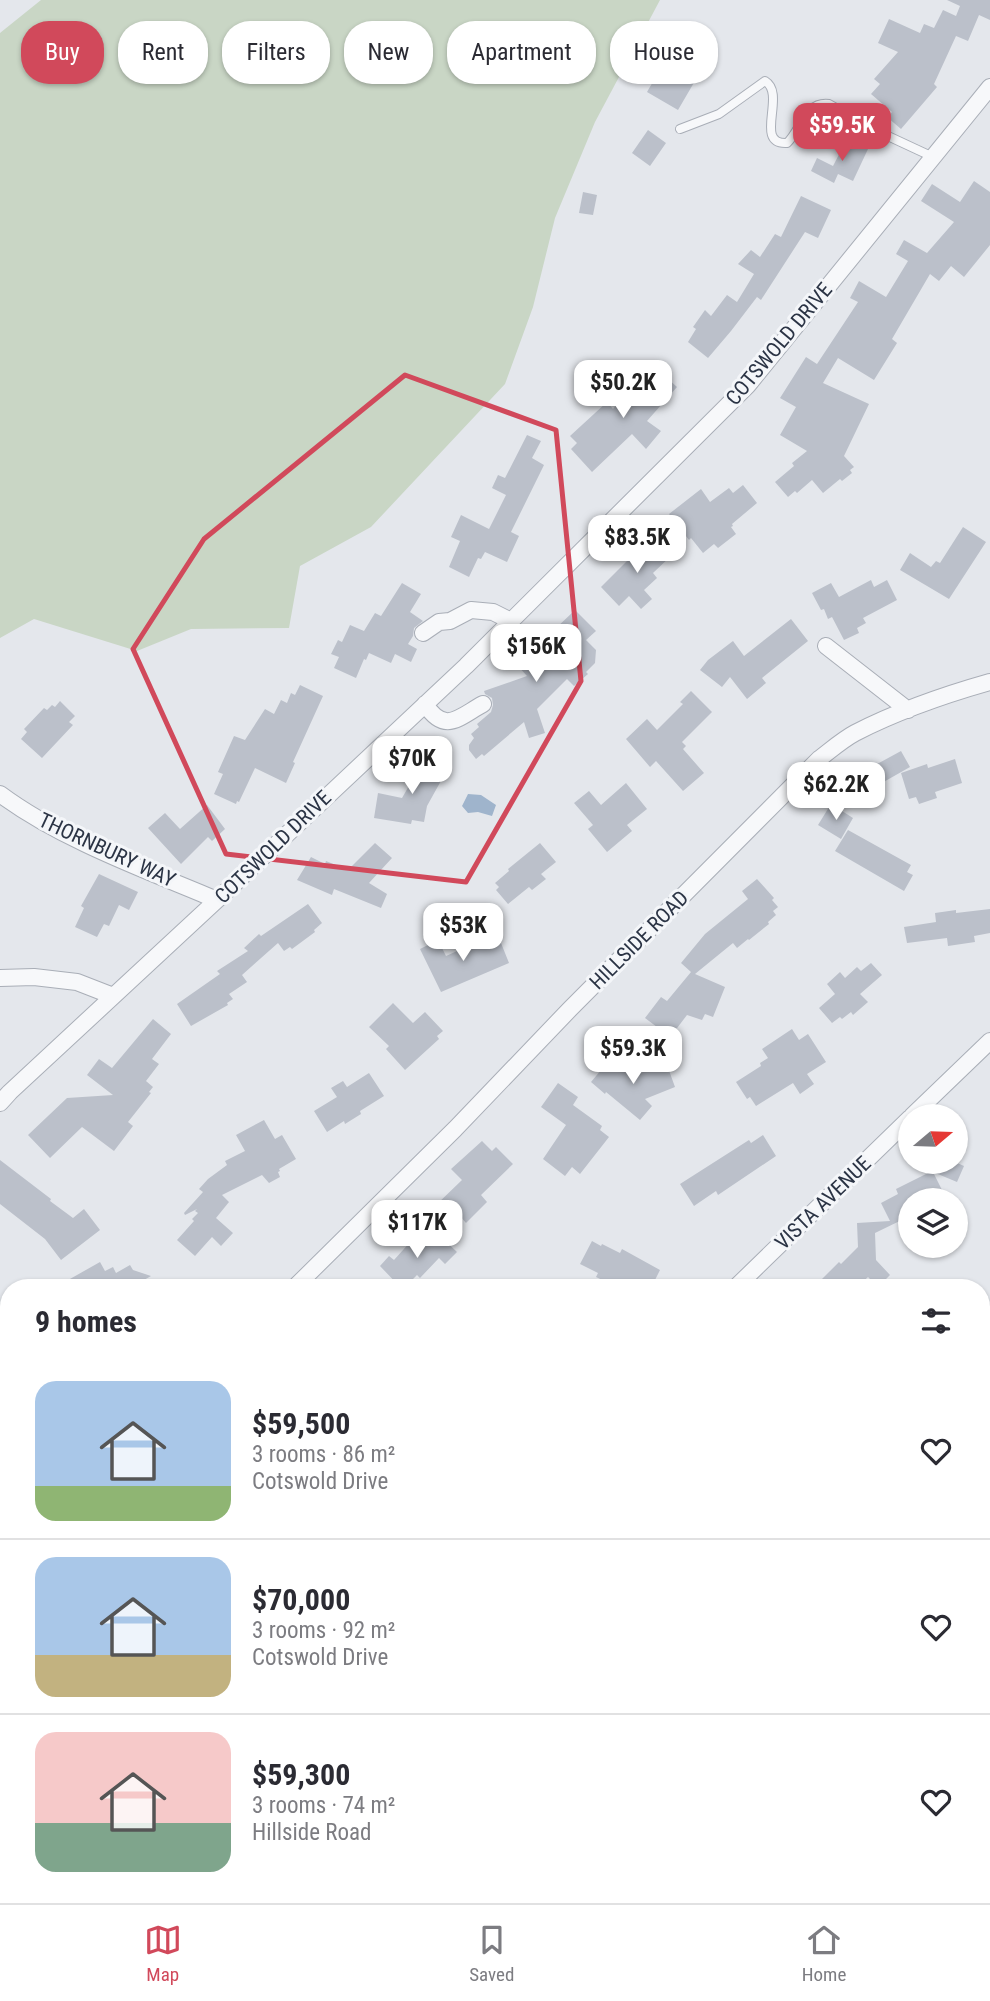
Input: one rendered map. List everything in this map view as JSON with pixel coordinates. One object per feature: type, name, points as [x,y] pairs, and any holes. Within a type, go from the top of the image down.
[{"type":"street","name":"COTSWOLD DRIVE","points":[[0,1103],[425,704],[748,385],[990,87]]},
{"type":"street","points":[[423,633],[439,622],[450,621],[471,610],[493,612],[511,621]]},
{"type":"street","points":[[826,646],[908,710]]},
{"type":"street","name":"HILLSIDE ROAD","points":[[302,1279],[819,759],[852,735],[946,695],[990,682]]},
{"type":"street","points":[[425,704],[432,715],[443,721],[454,722],[483,704]]},
{"type":"street","name":"THORNBURY WAY","points":[[0,794],[83,843],[217,901]]},
{"type":"street","points":[[0,978],[34,977],[77,982],[113,996]]},
{"type":"street","name":"VISTA AVENUE","points":[[925,1104],[990,1041]]},
{"type":"street","name":"VISTA AVENUE","points":[[745,1279],[898,1130]]},
{"type":"lane","points":[[680,128],[719,114],[765,81],[771,85],[774,95],[771,131],[775,141],[787,143],[811,109],[823,103],[934,158]]},
{"type":"highlighted area","points":[[405,375],[556,430],[581,681],[466,882],[226,854],[133,649],[204,539]]},
{"type":"green space","points":[[41,0],[660,0],[649,21],[610,21],[610,84],[615,84],[595,122],[555,218],[533,307],[505,384],[371,527],[300,566],[289,628],[191,629],[137,651],[34,619],[0,638],[0,33]]},
{"type":"water","points":[[468,794],[481,795],[496,805],[492,816],[478,812],[468,813],[462,806]]},
{"type":"building","points":[[947,0],[990,0],[990,20],[979,15],[968,41],[956,36],[934,84],[937,87],[901,129],[887,117],[892,112],[871,94],[880,84],[874,79],[898,52],[878,43],[889,19],[920,33],[924,24],[934,28],[943,10],[956,16],[960,6]]},
{"type":"building","points":[[652,84],[693,84],[678,110],[647,92]]},
{"type":"building","points":[[648,130],[666,143],[650,166],[632,153]]},
{"type":"building","points":[[847,139],[868,149],[853,181],[838,174],[834,183],[811,171],[817,158],[833,166]]},
{"type":"building","points":[[974,181],[990,192],[990,245],[964,277],[951,266],[939,281],[930,274],[892,339],[897,343],[874,380],[838,358],[823,383],[869,404],[844,456],[854,467],[850,470],[852,473],[823,493],[812,480],[788,497],[775,482],[807,451],[780,435],[796,407],[780,398],[806,357],[817,364],[858,302],[850,298],[859,281],[886,297],[908,261],[896,254],[904,240],[927,253],[954,222],[921,201],[932,184],[960,202]]},
{"type":"building","points":[[583,192],[597,195],[593,215],[579,213]]},
{"type":"building","points":[[801,196],[831,210],[818,238],[805,232],[761,300],[757,297],[708,358],[688,342],[696,329],[693,327],[705,310],[711,316],[727,295],[737,302],[754,274],[738,264],[751,250],[760,257],[775,234],[781,237]]},
{"type":"building","points":[[649,367],[653,370],[655,367],[677,387],[647,421],[661,431],[646,449],[632,434],[592,472],[571,449],[577,443],[570,436],[607,402],[613,409]]},
{"type":"building","points":[[527,435],[541,441],[532,458],[544,465],[511,532],[519,536],[507,562],[485,552],[481,559],[478,558],[469,577],[449,567],[460,541],[451,537],[461,515],[489,529],[506,495],[492,488],[498,475],[505,478]]},
{"type":"building","points":[[743,485],[757,503],[732,524],[736,534],[718,548],[714,544],[703,553],[669,514],[701,489],[710,502],[729,488],[733,493]]},
{"type":"building","points":[[963,527],[986,542],[949,599],[900,570],[910,553],[931,567],[936,561],[940,563]]},
{"type":"building","points":[[652,536],[671,556],[653,573],[657,578],[644,590],[652,599],[641,609],[629,596],[619,606],[601,587]]},
{"type":"building","points":[[871,580],[874,587],[887,580],[897,600],[863,618],[866,623],[857,628],[859,633],[844,640],[832,617],[828,619],[812,593],[831,583],[839,597]]},
{"type":"building","points":[[402,583],[421,594],[410,612],[423,621],[414,628],[408,644],[417,649],[411,662],[395,654],[391,663],[369,653],[356,678],[334,668],[339,657],[331,654],[338,640],[342,642],[350,625],[364,631],[375,613],[381,616]]},
{"type":"building","points":[[574,611],[596,631],[586,640],[596,650],[595,663],[586,672],[588,674],[574,686],[567,679],[537,709],[545,733],[529,738],[524,722],[484,756],[482,754],[476,759],[469,750],[474,738],[471,734],[479,727],[477,724],[491,712],[493,705],[492,698],[484,691],[527,676],[517,665]]},
{"type":"building","points":[[791,619],[808,641],[762,678],[766,683],[747,699],[730,677],[722,687],[700,670],[708,660],[733,641],[744,656]]},
{"type":"building","points":[[300,685],[323,696],[286,783],[255,768],[236,804],[214,794],[223,774],[218,772],[234,736],[245,740],[265,709],[274,714],[281,700],[287,703],[291,693],[295,695]]},
{"type":"building","points":[[691,691],[712,712],[682,742],[686,746],[683,749],[704,773],[683,791],[656,761],[650,767],[626,739],[647,719],[657,730],[683,704],[680,702]]},
{"type":"building","points":[[60,701],[75,716],[69,722],[73,725],[42,758],[21,739],[27,732],[24,729],[44,708],[47,710],[52,705],[55,707]]},
{"type":"building","points":[[901,751],[910,767],[866,792],[857,775]]},
{"type":"building","points":[[425,758],[447,770],[427,806],[424,822],[412,820],[411,824],[374,818],[378,793],[402,798]]},
{"type":"building","points":[[955,759],[962,783],[935,792],[937,798],[919,804],[916,797],[909,799],[901,773],[927,764],[928,768]]},
{"type":"building","points":[[626,783],[647,809],[627,825],[632,831],[607,852],[588,829],[593,825],[574,803],[589,791],[601,805]]},
{"type":"building","points":[[831,804],[853,818],[841,839],[818,825]]},
{"type":"building","points":[[207,805],[225,829],[212,841],[208,837],[181,864],[148,828],[165,813],[180,829]]},
{"type":"building","points":[[848,830],[911,865],[907,872],[913,875],[904,891],[835,851]]},
{"type":"building","points":[[375,843],[392,858],[369,883],[387,894],[381,908],[334,889],[332,895],[297,880],[311,857],[348,870]]},
{"type":"building","points":[[540,843],[556,862],[541,874],[546,879],[532,890],[529,887],[508,904],[496,890],[499,887],[495,883]]},
{"type":"building","points":[[99,874],[138,892],[129,910],[119,905],[109,926],[104,924],[97,937],[75,927],[84,908],[81,906]]},
{"type":"building","points":[[757,879],[774,898],[772,900],[778,907],[773,911],[776,915],[749,940],[737,948],[733,943],[695,974],[725,987],[713,1017],[705,1014],[702,1020],[687,1015],[671,1036],[645,1018],[661,997],[667,1001],[691,972],[681,963],[705,934],[748,899],[742,891]]},
{"type":"building","points":[[308,904],[322,923],[315,932],[292,949],[290,947],[284,951],[278,943],[242,975],[247,982],[229,994],[233,999],[228,1005],[191,1026],[177,1004],[220,974],[217,971],[248,951],[244,948],[259,934],[261,936]]},
{"type":"building","points":[[990,909],[990,933],[974,936],[975,942],[948,946],[947,938],[907,943],[904,927],[936,922],[935,913]]},
{"type":"building","points":[[499,938],[509,963],[441,992],[420,949],[438,940],[446,956],[475,943],[477,948]]},
{"type":"building","points":[[871,963],[882,975],[860,994],[868,1002],[853,1015],[851,1012],[832,1023],[819,1008],[835,994],[827,984],[840,972],[845,978],[857,967],[861,971]]},
{"type":"building","points":[[393,1003],[413,1023],[425,1012],[443,1031],[437,1036],[439,1039],[405,1070],[386,1049],[389,1046],[369,1027]]},
{"type":"building","points":[[153,1019],[171,1034],[152,1059],[159,1064],[146,1081],[153,1087],[128,1122],[133,1126],[114,1151],[82,1127],[50,1158],[28,1135],[67,1098],[113,1095],[87,1075],[99,1059],[112,1068]]},
{"type":"building","points":[[792,1029],[799,1040],[808,1034],[826,1062],[807,1074],[814,1084],[800,1094],[793,1083],[756,1106],[750,1097],[747,1099],[736,1082],[761,1066],[760,1063],[768,1058],[762,1049]]},
{"type":"building","points":[[612,1057],[633,1075],[667,1065],[675,1087],[645,1099],[652,1106],[640,1120],[591,1082]]},
{"type":"building","points":[[369,1073],[384,1096],[360,1111],[361,1114],[327,1132],[314,1111],[337,1097],[331,1088],[343,1081],[347,1087]]},
{"type":"building","points":[[558,1083],[578,1097],[573,1105],[602,1126],[600,1130],[609,1137],[580,1174],[572,1167],[565,1176],[543,1159],[566,1125],[541,1107]]},
{"type":"building","points":[[264,1120],[275,1139],[282,1135],[296,1159],[279,1169],[280,1177],[269,1183],[262,1175],[222,1195],[229,1202],[216,1218],[233,1233],[221,1246],[212,1237],[195,1256],[177,1240],[194,1221],[192,1219],[198,1213],[195,1211],[197,1209],[185,1215],[184,1213],[203,1192],[199,1189],[227,1165],[225,1161],[245,1151],[236,1135]]},
{"type":"building","points":[[763,1135],[776,1156],[718,1195],[716,1191],[694,1206],[680,1184],[749,1140],[751,1143]]},
{"type":"building","points":[[482,1141],[492,1151],[496,1147],[513,1164],[481,1195],[487,1202],[466,1223],[460,1216],[451,1225],[434,1207],[462,1180],[451,1169]]},
{"type":"building","points":[[0,1160],[73,1218],[84,1209],[100,1230],[61,1260],[45,1239],[0,1204]]},
{"type":"building","points":[[926,1174],[934,1174],[941,1188],[898,1188]]},
{"type":"building","points":[[938,1174],[960,1174],[957,1182]]},
{"type":"building","points":[[898,1194],[898,1222],[875,1233],[876,1260],[890,1275],[886,1279],[822,1279],[858,1247],[857,1223],[890,1221],[881,1203]]},
{"type":"building","points":[[422,1235],[432,1243],[439,1235],[457,1252],[445,1264],[439,1258],[420,1278],[417,1275],[413,1279],[392,1279],[380,1266],[389,1256],[394,1260],[412,1240],[415,1242]]},
{"type":"building","points":[[592,1241],[620,1253],[622,1249],[660,1270],[656,1279],[600,1279],[596,1277],[598,1273],[580,1264]]},
{"type":"building","points":[[100,1262],[105,1271],[113,1267],[116,1273],[130,1265],[133,1270],[151,1276],[146,1279],[70,1279]]}]
